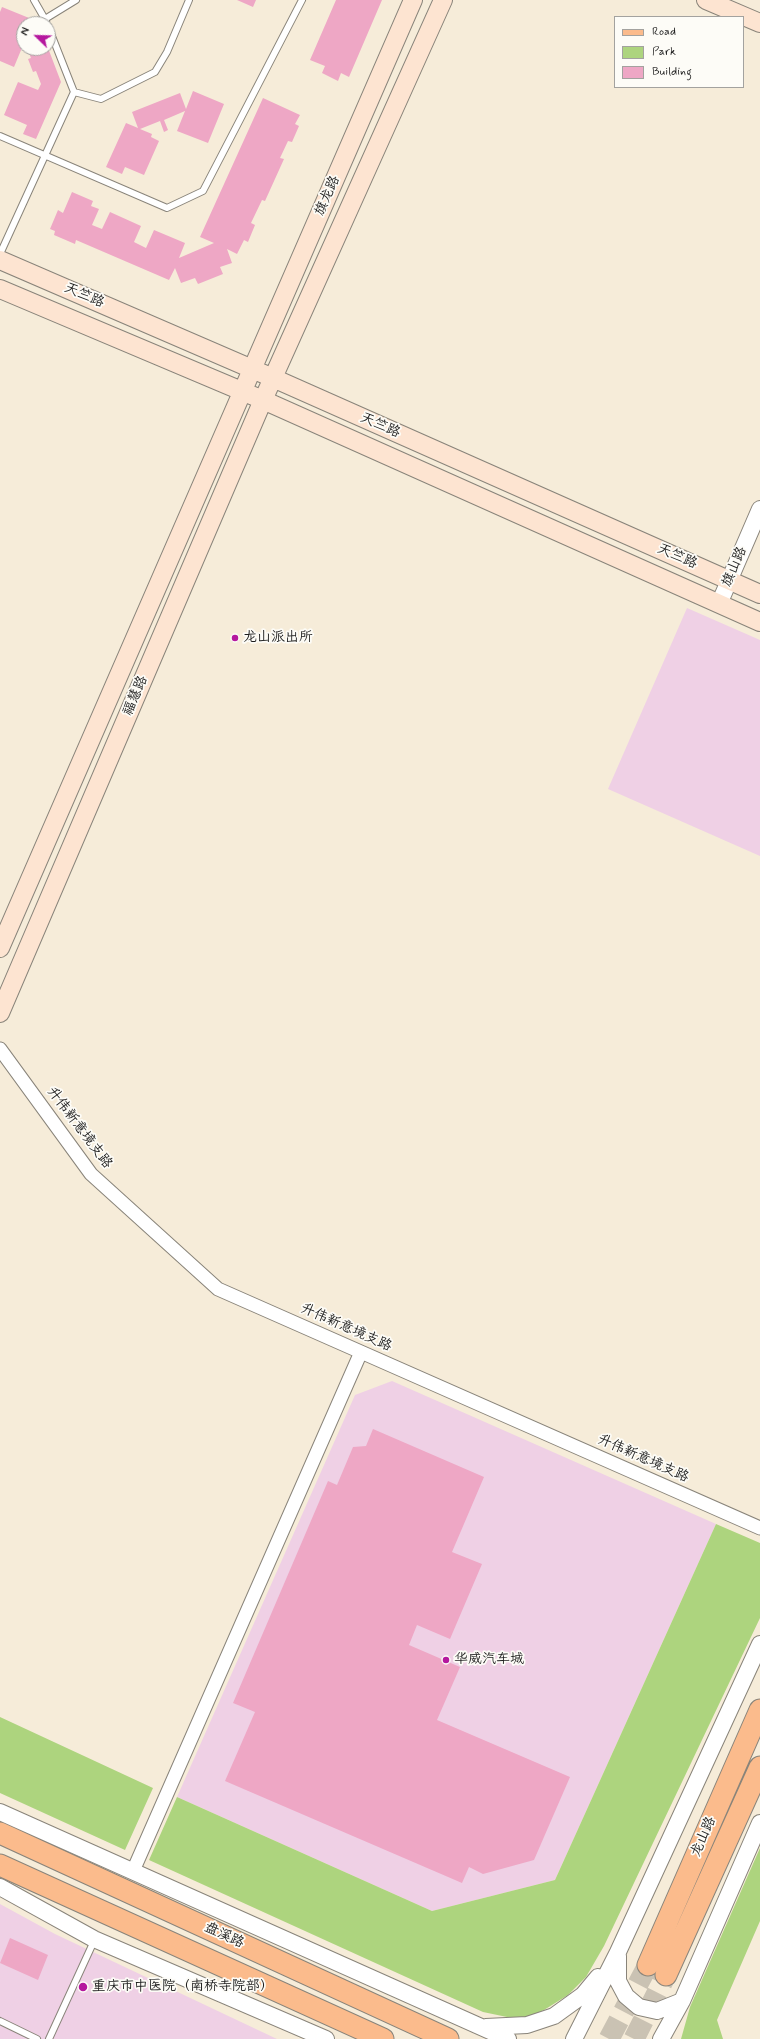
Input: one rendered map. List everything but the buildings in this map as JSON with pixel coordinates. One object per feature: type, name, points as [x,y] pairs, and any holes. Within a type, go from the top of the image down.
[{"type":"main road","name":"旗龙路","points":[[242,392],[413,0]]},
{"type":"main road","name":"福慧路","points":[[0,1013],[263,400],[443,0]]},
{"type":"main road","points":[[706,0],[744,16]]},
{"type":"main road","points":[[744,16],[760,23]]},
{"type":"main road","name":"天竺路","points":[[0,260],[273,378],[760,594]]},
{"type":"main road","name":"天竺路","points":[[0,289],[263,400],[760,622]]},
{"type":"main road","name":"福慧路","points":[[0,948],[242,392]]},
{"type":"main road","name":"龙山路","points":[[648,1965],[760,1710]]},
{"type":"main road","name":"龙山路","points":[[666,1975],[760,1767]]},
{"type":"main road","name":"盘溪路","points":[[0,1833],[448,2039]]},
{"type":"main road","name":"盘溪路","points":[[0,1865],[383,2039]]},
{"type":"street","name":"旗山路","points":[[719,604],[760,509]]},
{"type":"street","name":"升伟新意境支路","points":[[0,1049],[91,1174],[218,1289],[760,1528]]},
{"type":"street","points":[[133,1872],[361,1352]]},
{"type":"street","points":[[574,2039],[618,1952],[760,1644]]},
{"type":"street","points":[[0,1812],[485,2033],[508,2039]]},
{"type":"street","points":[[661,2039],[682,2001],[760,1823]]},
{"type":"street","points":[[0,1887],[94,1939],[326,2039]]},
{"type":"street","points":[[485,2033],[527,2026],[554,2016],[583,1995],[618,1952]]},
{"type":"street","points":[[618,1952],[618,1981],[626,1996],[639,2007],[657,2011],[682,2001]]},
{"type":"street","points":[[671,2039],[682,2001]]},
{"type":"lane","points":[[34,0],[43,16]]},
{"type":"lane","points":[[56,16],[76,0]]},
{"type":"lane","points":[[74,92],[101,100],[155,72],[167,52],[189,0]]},
{"type":"lane","points":[[0,136],[167,208],[203,191],[302,0]]},
{"type":"lane","points":[[0,254],[74,92],[56,46]]},
{"type":"lane","points":[[49,2039],[94,1939]]},
{"type":"lane","points":[[0,2021],[37,2039]]},
{"type":"shaded area","points":[[687,608],[760,640],[760,856],[608,789]]},
{"type":"shaded area","name":"华威汽车城","points":[[392,1381],[716,1524],[555,1880],[432,1911],[177,1797],[355,1395]]},
{"type":"shaded area","name":"重庆市中医院（南桥寺院部）","points":[[0,1904],[55,1934],[277,2039],[0,2039]]},
{"type":"green space","points":[[716,1524],[760,1543],[760,1618],[604,1946],[586,1977],[568,1995],[544,2010],[527,2017],[507,2017],[483,2012],[149,1860],[177,1797],[432,1911],[555,1880]]},
{"type":"green space","points":[[0,1717],[153,1788],[125,1850],[0,1793]]},
{"type":"green space","points":[[760,1848],[760,1921],[717,2020],[723,2039],[681,2039],[690,2007]]},
{"type":"tunnel","points":[[609,2039],[648,1965]]},
{"type":"tunnel","points":[[634,2039],[666,1975]]},
{"type":"place","name":"龙山派出所","points":[[235,638]]},
{"type":"place","name":"华威汽车城","points":[[446,1660]]},
{"type":"place","name":"重庆市中医院（南桥寺院部）","points":[[83,1987]]}]
